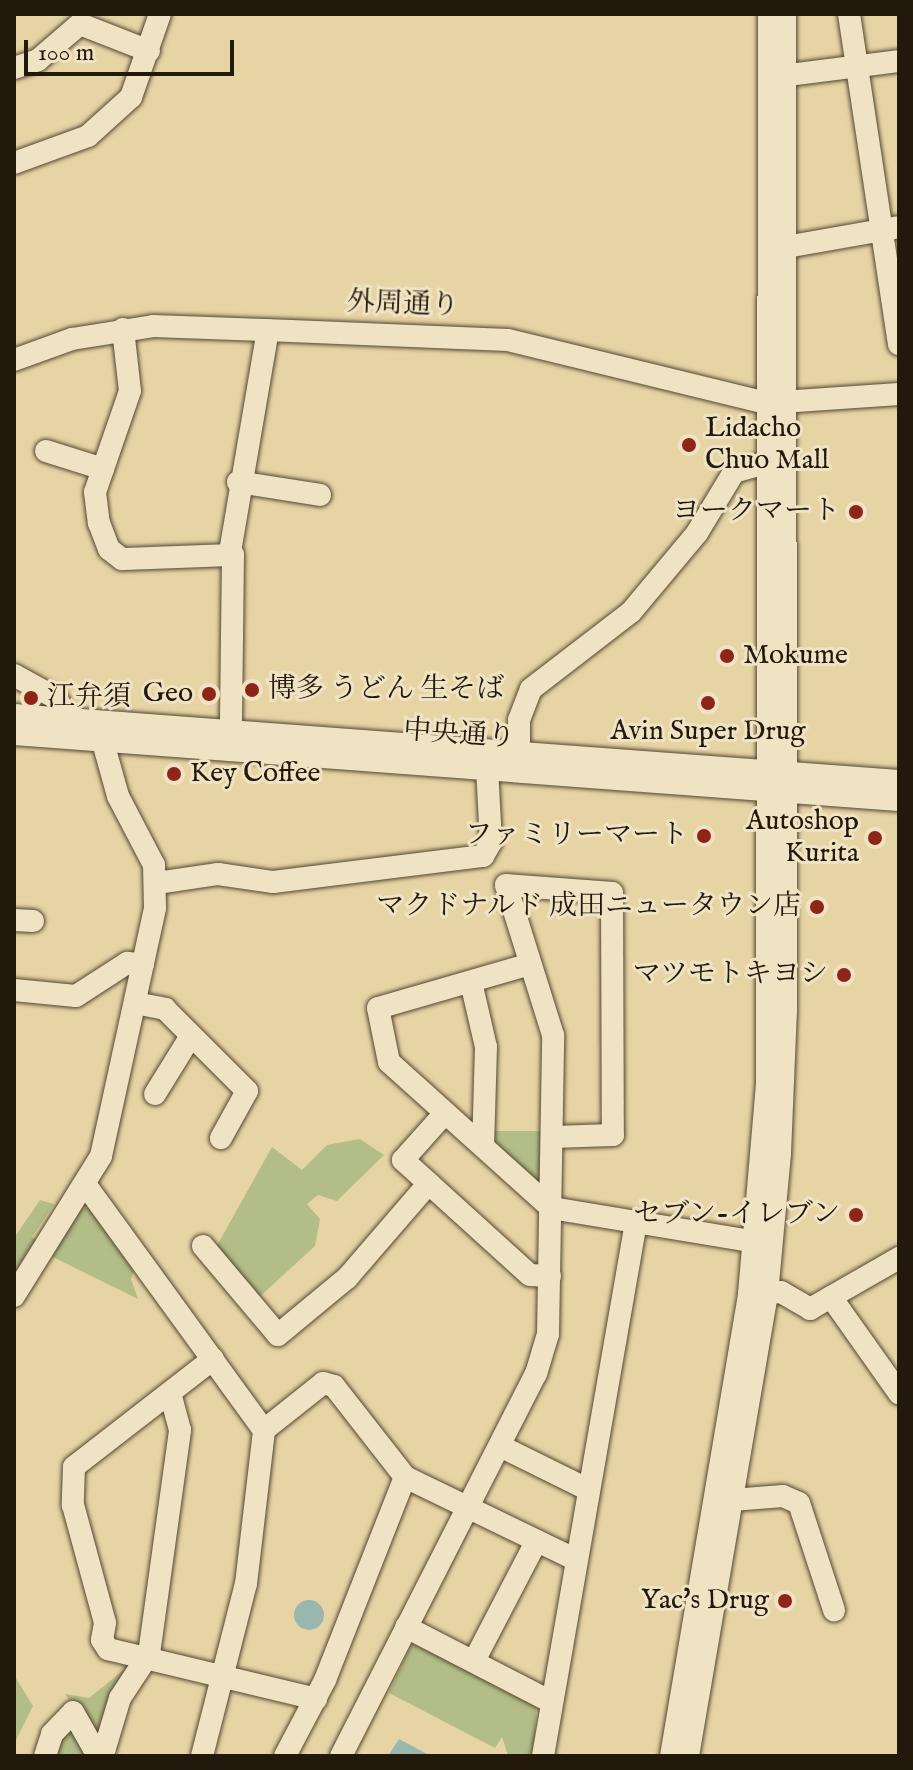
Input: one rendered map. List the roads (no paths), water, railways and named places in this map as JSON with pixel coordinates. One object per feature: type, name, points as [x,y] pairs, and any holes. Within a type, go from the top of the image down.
[{"type":"street","points":[[14,163],[98,129],[137,89],[160,14]]},
{"type":"street","points":[[688,1756],[732,1500],[764,1244],[786,1011],[769,462],[777,404],[786,247],[777,77],[769,14]]},
{"type":"street","points":[[777,779],[777,77],[785,14]]},
{"type":"street","points":[[849,14],[891,228],[899,344]]},
{"type":"street","points":[[14,68],[38,60],[80,24],[149,51]]},
{"type":"street","points":[[777,77],[899,61]]},
{"type":"street","points":[[786,247],[891,228]]},
{"type":"street","points":[[123,329],[130,391],[95,492],[114,555],[230,552]]},
{"type":"street","name":"外周通り","points":[[14,360],[123,329],[268,330],[508,340],[777,404],[899,394]]},
{"type":"street","points":[[231,729],[230,552],[238,482],[266,371],[268,330]]},
{"type":"street","points":[[46,451],[103,469]]},
{"type":"street","points":[[519,750],[519,720],[531,689],[631,612],[697,533],[734,472],[769,462]]},
{"type":"street","points":[[238,482],[320,495]]},
{"type":"street","points":[[14,675],[56,698],[68,718]]},
{"type":"street","name":"中央通り","points":[[14,715],[68,718],[99,730],[487,767],[899,781]]},
{"type":"street","name":"中央通り","points":[[14,734],[231,729],[519,750],[777,779],[899,800]]},
{"type":"street","points":[[14,1296],[101,1156],[143,964],[157,883],[99,730]]},
{"type":"street","points":[[157,883],[218,874],[273,882],[483,856],[491,842],[487,767]]},
{"type":"street","points":[[341,1756],[541,1361],[550,1276],[553,1035],[527,965],[506,885],[612,893],[613,1135],[553,1137]]},
{"type":"street","points":[[14,990],[76,996],[127,963],[143,964]]},
{"type":"street","points":[[527,965],[378,1008],[389,1062],[551,1208],[764,1244]]},
{"type":"street","points":[[471,982],[486,1047],[483,1146]]},
{"type":"street","points":[[135,1003],[165,1009],[189,1039],[247,1091],[221,1138]]},
{"type":"street","points":[[155,1094],[189,1039]]},
{"type":"street","points":[[445,1113],[403,1160],[530,1275],[550,1276]]},
{"type":"street","points":[[203,1246],[278,1335],[347,1278],[429,1183]]},
{"type":"street","points":[[85,1184],[264,1430],[246,1584],[202,1756]]},
{"type":"street","points":[[543,1756],[587,1489],[636,1222]]},
{"type":"street","points":[[758,1294],[781,1292],[804,1310],[899,1258]]},
{"type":"street","points":[[671,1756],[758,1294]]},
{"type":"street","points":[[831,1297],[899,1393]]},
{"type":"street","points":[[213,1359],[74,1467],[73,1505],[105,1623],[102,1640],[108,1649],[149,1654],[316,1699]]},
{"type":"street","points":[[264,1430],[323,1383],[334,1386],[405,1477],[575,1559]]},
{"type":"street","points":[[45,1756],[52,1734],[73,1712],[94,1749],[105,1748],[120,1698],[149,1654],[180,1430],[170,1393]]},
{"type":"street","points":[[500,1446],[587,1489]]},
{"type":"street","points":[[285,1756],[316,1699],[405,1477]]},
{"type":"street","points":[[732,1500],[783,1496],[799,1503],[834,1610]]},
{"type":"street","points":[[474,1661],[536,1542]]},
{"type":"street","points":[[406,1627],[551,1702]]},
{"type":"water","points":[[309,1600],[315,1601],[323,1609],[323,1621],[315,1629],[309,1630],[303,1629],[295,1621],[294,1615],[295,1609],[303,1601]]},
{"type":"water","points":[[399,1739],[431,1756],[388,1756]]},
{"type":"place","name":"Lidacho Chuo Mall","points":[[689,445]]},
{"type":"place","name":"ヨークマート","points":[[856,512]]},
{"type":"place","name":"Mokume","points":[[727,656]]},
{"type":"place","name":"博多 うどん 生そば","points":[[252,690]]},
{"type":"place","name":"Geo","points":[[209,694]]},
{"type":"place","name":"江弁須","points":[[31,698]]},
{"type":"place","name":"Avin Super Drug","points":[[708,703]]},
{"type":"place","name":"Key Coffee","points":[[174,774]]},
{"type":"place","name":"ファミリーマート","points":[[704,836]]},
{"type":"place","name":"Autoshop Kurita","points":[[875,838]]},
{"type":"place","name":"マクドナルド 成田ニュータウン店","points":[[817,907]]},
{"type":"place","name":"マツモトキヨシ","points":[[844,975]]},
{"type":"place","name":"セブン-イレブン","points":[[856,1215]]},
{"type":"place","name":"Yac's Drug","points":[[785,1601]]}]
